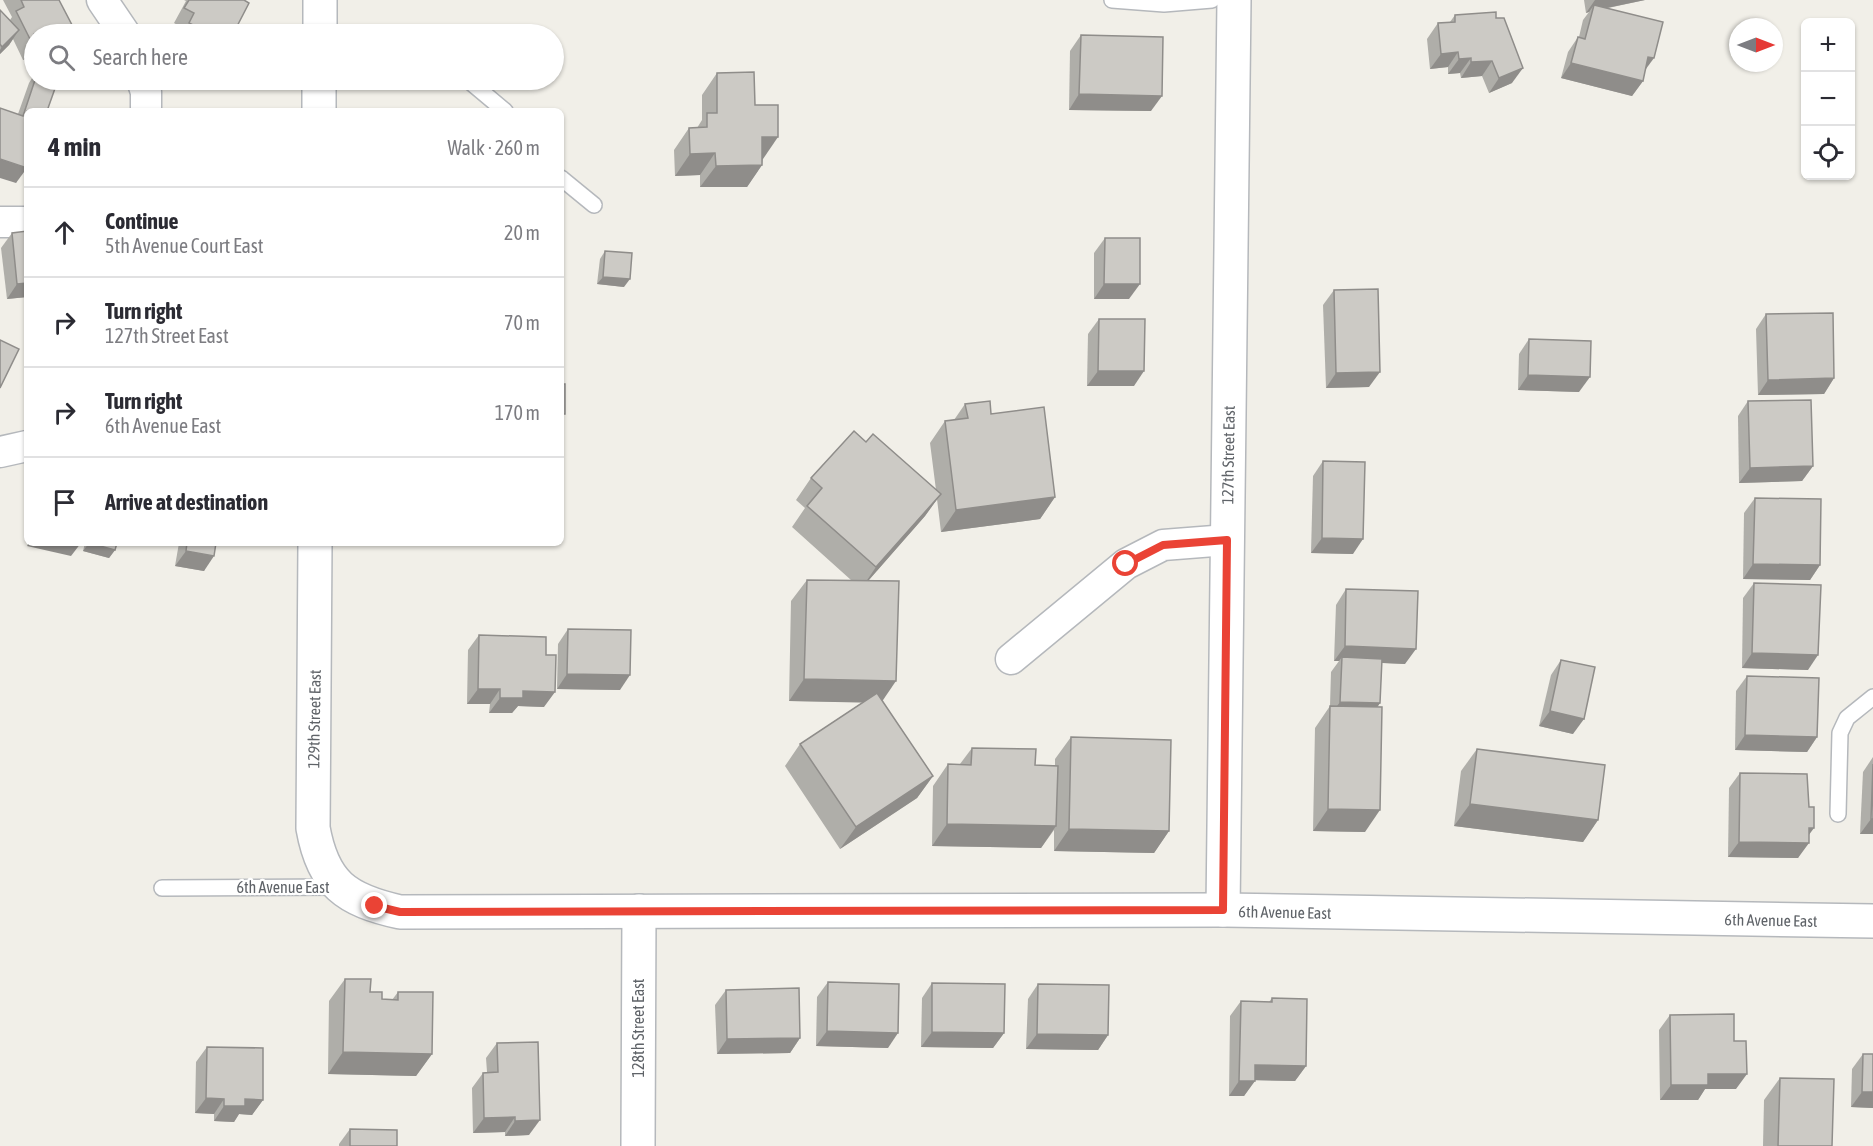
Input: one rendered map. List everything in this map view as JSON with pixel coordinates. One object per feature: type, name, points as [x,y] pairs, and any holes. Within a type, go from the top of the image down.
[{"type":"street","points":[[102,0],[118,24]]},
{"type":"street","points":[[320,0],[323,24]]},
{"type":"street","name":"127th Street East","points":[[1223,910],[1234,0]]},
{"type":"street","points":[[145,90],[146,108]]},
{"type":"street","points":[[319,90],[319,108]]},
{"type":"street","points":[[0,222],[24,222]]},
{"type":"street","points":[[0,452],[24,447]]},
{"type":"street","points":[[1011,659],[1126,564],[1163,545],[1227,540]]},
{"type":"street","name":"129th Street East","points":[[315,546],[313,828],[323,867],[340,887]]},
{"type":"street","name":"6th Avenue East","points":[[340,887],[375,906],[400,912],[1223,910],[1873,921]]},
{"type":"street","name":"128th Street East","points":[[638,1146],[639,911]]},
{"type":"lane","points":[[1112,0],[1164,4],[1212,0]]},
{"type":"lane","points":[[480,90],[501,108]]},
{"type":"lane","points":[[564,180],[594,205]]},
{"type":"lane","points":[[1838,814],[1840,733],[1847,718],[1873,697]]},
{"type":"lane","name":"6th Avenue East","points":[[162,888],[340,887]]},
{"type":"building","points":[[21,0],[59,0],[71,24],[24,24],[24,27],[16,11],[24,7]]},
{"type":"building","points":[[189,0],[244,0],[249,3],[238,24],[191,24],[189,23],[194,13],[184,8]]},
{"type":"building","points":[[1594,5],[1663,22],[1654,58],[1648,57],[1643,81],[1571,63],[1578,37],[1585,39]]},
{"type":"building","points":[[0,10],[19,30],[2,47],[0,44]]},
{"type":"building","points":[[1496,12],[1496,18],[1504,18],[1523,68],[1499,78],[1492,61],[1471,62],[1471,58],[1459,59],[1458,52],[1441,54],[1438,23],[1455,22],[1455,15]]},
{"type":"building","points":[[1081,35],[1163,37],[1162,96],[1079,94]]},
{"type":"building","points":[[754,72],[755,105],[778,105],[778,137],[762,137],[762,165],[716,166],[715,153],[690,154],[689,128],[707,127],[707,113],[717,113],[717,73]]},
{"type":"building","points":[[32,90],[54,90],[48,108],[26,108]]},
{"type":"building","points":[[0,108],[23,116],[24,113],[24,167],[0,159]]},
{"type":"building","points":[[24,231],[24,283],[17,284],[12,233]]},
{"type":"building","points":[[1105,238],[1140,238],[1140,284],[1104,284]]},
{"type":"building","points":[[605,251],[632,253],[630,279],[603,277]]},
{"type":"building","points":[[1378,289],[1380,372],[1336,373],[1334,290]]},
{"type":"building","points":[[1833,313],[1834,378],[1768,380],[1766,314]]},
{"type":"building","points":[[1099,319],[1145,319],[1144,371],[1098,371]]},
{"type":"building","points":[[1529,339],[1591,341],[1590,377],[1528,375]]},
{"type":"building","points":[[0,340],[19,349],[0,388]]},
{"type":"building","points":[[564,384],[565,384],[564,414]]},
{"type":"building","points":[[1811,400],[1813,466],[1750,468],[1748,401]]},
{"type":"building","points":[[990,401],[991,414],[1044,407],[1055,497],[956,510],[945,421],[968,418],[965,404]]},
{"type":"building","points":[[854,431],[866,442],[873,434],[941,494],[876,567],[807,506],[822,488],[811,478]]},
{"type":"building","points":[[1323,461],[1365,462],[1363,539],[1322,538]]},
{"type":"building","points":[[1755,498],[1821,499],[1820,565],[1753,564]]},
{"type":"building","points":[[100,546],[116,546],[115,550]]},
{"type":"building","points":[[187,546],[216,546],[214,556],[186,551]]},
{"type":"building","points":[[807,580],[899,581],[896,681],[804,679]]},
{"type":"building","points":[[1754,583],[1821,585],[1818,655],[1752,653]]},
{"type":"building","points":[[1346,589],[1418,591],[1416,649],[1345,646]]},
{"type":"building","points":[[568,629],[631,630],[630,675],[567,674]]},
{"type":"building","points":[[479,635],[546,637],[546,655],[556,655],[555,692],[523,691],[523,698],[500,698],[500,689],[478,689]]},
{"type":"building","points":[[1342,657],[1382,659],[1380,703],[1340,702]]},
{"type":"building","points":[[1561,660],[1595,667],[1584,719],[1550,711]]},
{"type":"building","points":[[1747,676],[1819,678],[1817,737],[1745,735]]},
{"type":"building","points":[[877,693],[933,776],[856,827],[800,744]]},
{"type":"building","points":[[1330,706],[1382,707],[1380,810],[1328,809]]},
{"type":"building","points":[[1071,737],[1171,740],[1169,831],[1069,829]]},
{"type":"building","points":[[972,748],[1036,749],[1035,765],[1058,766],[1056,826],[947,824],[948,764],[971,765]]},
{"type":"building","points":[[1477,749],[1605,765],[1598,820],[1470,804]]},
{"type":"building","points":[[1873,764],[1873,819],[1871,819]]},
{"type":"building","points":[[1740,773],[1807,774],[1809,807],[1814,807],[1814,828],[1809,828],[1809,843],[1739,842]]},
{"type":"building","points":[[345,979],[371,979],[370,992],[382,992],[382,999],[398,1000],[398,992],[433,992],[432,1054],[343,1052]]},
{"type":"building","points":[[828,982],[899,984],[898,1033],[827,1031]]},
{"type":"building","points":[[932,983],[1005,984],[1004,1033],[932,1032]]},
{"type":"building","points":[[1038,984],[1109,985],[1108,1035],[1037,1034]]},
{"type":"building","points":[[799,988],[800,1038],[727,1039],[726,990]]},
{"type":"building","points":[[1272,998],[1307,999],[1306,1066],[1255,1065],[1255,1081],[1239,1081],[1241,1001],[1272,1002]]},
{"type":"building","points":[[1734,1014],[1734,1041],[1746,1041],[1747,1074],[1708,1074],[1708,1085],[1671,1085],[1670,1015]]},
{"type":"building","points":[[538,1042],[540,1120],[515,1121],[515,1117],[484,1118],[483,1073],[498,1072],[497,1043]]},
{"type":"building","points":[[207,1047],[263,1048],[263,1100],[245,1099],[245,1106],[224,1106],[224,1099],[206,1098]]},
{"type":"building","points":[[1863,1054],[1873,1054],[1873,1092],[1862,1092]]},
{"type":"building","points":[[1780,1078],[1834,1079],[1832,1146],[1778,1146]]},
{"type":"building","points":[[350,1129],[397,1130],[397,1146],[350,1146]]},
{"type":"route","points":[[375,906],[400,912],[1223,910],[1227,540],[1163,545],[1126,564]]}]
